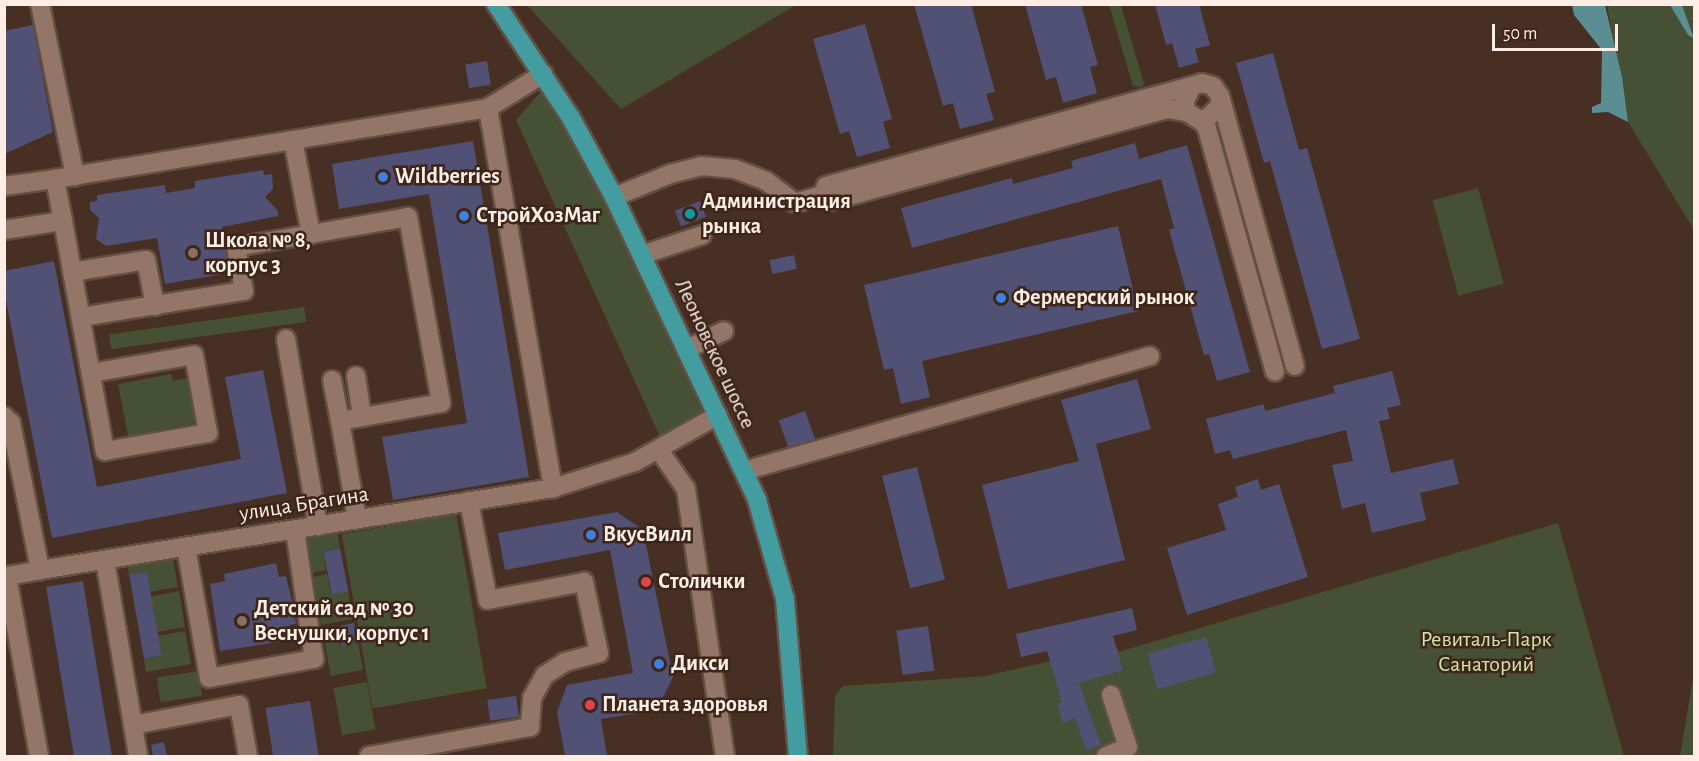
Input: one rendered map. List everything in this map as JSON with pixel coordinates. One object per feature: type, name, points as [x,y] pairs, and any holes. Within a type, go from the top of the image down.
[{"type":"main road","name":"Леоновское шоссе","points":[[496,4],[543,74],[614,197],[757,500],[785,599],[798,756]]},
{"type":"street","points":[[40,4],[75,176]]},
{"type":"street","points":[[4,186],[488,108],[543,74]]},
{"type":"street","points":[[823,195],[826,186],[1202,83],[1213,86],[1220,96],[1295,366]]},
{"type":"street","points":[[1192,86],[1184,103],[1193,115],[1206,125],[1275,372]]},
{"type":"street","points":[[823,195],[831,201],[1167,109],[1193,115],[1214,114],[1220,96]]},
{"type":"street","points":[[488,108],[553,488]]},
{"type":"street","points":[[293,140],[310,234]]},
{"type":"street","points":[[614,197],[670,174],[700,166],[735,169],[766,181],[795,203],[823,195]]},
{"type":"street","points":[[55,179],[105,451],[208,433],[194,355],[91,374]]},
{"type":"street","points":[[81,317],[244,291],[236,247],[408,218],[441,403],[340,421]]},
{"type":"street","points":[[4,230],[63,221]]},
{"type":"street","points":[[642,255],[702,235]]},
{"type":"street","points":[[72,272],[146,260],[155,306]]},
{"type":"street","points":[[687,349],[724,331]]},
{"type":"street","points":[[286,339],[318,526]]},
{"type":"street","points":[[744,471],[1150,356]]},
{"type":"street","points":[[356,376],[363,417]]},
{"type":"street","points":[[332,380],[357,519]]},
{"type":"street","name":"улица Брагина","points":[[39,756],[7,576],[553,488],[609,473],[659,450],[718,415]]},
{"type":"street","points":[[4,416],[11,423],[40,570]]},
{"type":"street","points":[[659,450],[686,489],[725,756]]},
{"type":"street","points":[[369,756],[530,727],[532,698],[545,675],[565,662],[599,653],[584,582],[488,600],[470,501]]},
{"type":"street","points":[[186,547],[209,678],[314,659],[295,530]]},
{"type":"street","points":[[105,560],[138,756]]},
{"type":"street","points":[[1106,756],[1128,747],[1112,695]]},
{"type":"street","points":[[133,724],[239,705],[248,756]]},
{"type":"green space","points":[[527,5],[796,5],[621,109]]},
{"type":"green space","points":[[1109,5],[1121,5],[1144,84],[1142,87],[1133,86]]},
{"type":"green space","points":[[1607,5],[1670,5],[1694,38],[1694,230],[1628,122]]},
{"type":"green space","points":[[1683,5],[1694,5],[1694,36],[1684,11]]},
{"type":"green space","points":[[544,88],[580,145],[700,391],[703,416],[660,437],[516,120]]},
{"type":"green space","points":[[1218,123],[1255,241],[1244,244],[1214,124]]},
{"type":"green space","points":[[1478,188],[1504,284],[1458,296],[1433,200]]},
{"type":"green space","points":[[1256,246],[1285,360],[1280,361],[1246,249]]},
{"type":"green space","points":[[304,307],[306,322],[111,349],[109,334]]},
{"type":"green space","points":[[171,374],[173,381],[187,378],[196,423],[128,436],[118,384]]},
{"type":"green space","points":[[456,514],[487,688],[372,708],[342,534]]},
{"type":"green space","name":"Ревиталь-Парк Санаторий","points":[[1558,523],[1624,756],[833,756],[835,696],[843,686],[986,676],[1116,646],[1118,652]]},
{"type":"green space","points":[[337,531],[340,548],[323,551],[326,570],[312,573],[306,536]]},
{"type":"green space","points":[[173,559],[178,587],[150,592],[129,575],[128,567]]},
{"type":"green space","points":[[327,574],[331,594],[348,591],[353,619],[321,625],[313,577]]},
{"type":"green space","points":[[179,591],[185,627],[157,632],[154,612],[136,615],[133,600]]},
{"type":"green space","points":[[337,626],[340,646],[358,643],[363,670],[331,676],[322,629]]},
{"type":"green space","points":[[185,631],[191,664],[146,672],[144,659],[162,656],[158,636]]},
{"type":"green space","points":[[198,671],[202,696],[160,702],[157,678]]},
{"type":"green space","points":[[1694,673],[1694,756],[1680,756],[1688,708]]},
{"type":"green space","points":[[367,682],[375,729],[342,735],[334,688]]},
{"type":"water","points":[[1572,5],[1605,5],[1622,77],[1628,122],[1608,112],[1592,113],[1592,107],[1601,103],[1602,50],[1574,15]]},
{"type":"water","points":[[1670,5],[1682,5],[1694,38],[1688,35]]},
{"type":"building","points":[[914,4],[971,4],[995,92],[986,94],[994,120],[960,129],[953,103],[943,106]]},
{"type":"building","points":[[1025,4],[1081,4],[1098,65],[1090,67],[1097,93],[1063,103],[1056,77],[1046,80]]},
{"type":"building","points":[[1155,4],[1199,4],[1210,45],[1195,49],[1199,62],[1179,68],[1172,43],[1166,45]]},
{"type":"building","points":[[865,24],[892,119],[883,122],[890,148],[857,157],[849,131],[840,134],[813,39]]},
{"type":"building","points":[[33,25],[53,132],[4,154],[4,31]]},
{"type":"building","points":[[1273,53],[1299,150],[1307,148],[1360,339],[1322,349],[1270,161],[1264,163],[1236,63]]},
{"type":"building","points":[[487,61],[491,85],[469,88],[465,64]]},
{"type":"building","points":[[473,141],[529,477],[393,500],[382,437],[467,423],[429,194],[339,209],[332,164]]},
{"type":"building","points":[[1135,143],[1139,159],[1187,145],[1250,372],[1217,381],[1209,354],[1204,355],[1169,230],[1174,228],[1161,179],[912,248],[901,208],[1012,178],[1013,184],[1073,168],[1071,161]]},
{"type":"building","points":[[263,170],[264,175],[272,174],[273,189],[265,197],[278,211],[278,216],[222,227],[229,273],[165,284],[157,238],[106,246],[96,239],[99,218],[90,210],[90,202],[97,201],[97,195],[165,185],[166,193],[195,188],[195,181]]},
{"type":"building","name":"Администрация рынка","points":[[700,201],[706,217],[681,227],[675,211]]},
{"type":"building","name":"Фермерский рынок","points":[[1118,226],[1138,311],[922,361],[930,397],[901,404],[893,368],[884,370],[864,285]]},
{"type":"building","points":[[794,255],[797,269],[772,274],[770,260]]},
{"type":"building","points":[[54,261],[97,487],[241,459],[225,377],[263,370],[287,493],[52,538],[4,290],[4,271]]},
{"type":"building","points":[[1392,371],[1401,405],[1387,408],[1390,419],[1379,421],[1391,473],[1453,459],[1459,484],[1420,493],[1426,520],[1372,533],[1365,503],[1342,509],[1332,465],[1353,461],[1346,430],[1233,459],[1230,450],[1215,454],[1206,419],[1264,404],[1265,411],[1335,393],[1333,386]]},
{"type":"building","points":[[1137,379],[1151,429],[1096,444],[1125,560],[1008,589],[982,485],[1079,461],[1061,400]]},
{"type":"building","points":[[805,411],[815,439],[789,449],[779,421]]},
{"type":"building","points":[[917,467],[945,580],[910,588],[882,476]]},
{"type":"building","points":[[1258,479],[1261,490],[1279,484],[1308,577],[1187,615],[1167,548],[1226,530],[1218,504],[1238,497],[1235,487]]},
{"type":"building","points":[[617,512],[643,530],[673,677],[657,710],[601,719],[607,756],[565,756],[557,712],[567,685],[633,673],[610,550],[505,570],[498,533]]},
{"type":"building","points":[[340,548],[348,591],[332,594],[323,551]]},
{"type":"building","points":[[276,563],[279,577],[286,576],[293,605],[296,624],[289,625],[291,640],[220,651],[210,584],[225,581],[224,574]]},
{"type":"building","points":[[147,572],[162,656],[144,659],[129,575]]},
{"type":"building","points":[[83,581],[112,756],[74,756],[46,587]]},
{"type":"building","points":[[1132,608],[1137,630],[1113,636],[1123,670],[1079,683],[1101,745],[1086,750],[1075,718],[1063,723],[1057,704],[1062,702],[1047,651],[1021,657],[1016,634]]},
{"type":"building","points":[[354,623],[358,643],[341,646],[337,626]]},
{"type":"building","points":[[928,626],[934,671],[903,675],[896,630]]},
{"type":"building","points":[[1206,637],[1216,673],[1158,689],[1147,654]]},
{"type":"building","points":[[516,696],[519,717],[490,721],[487,700]]},
{"type":"building","points":[[310,701],[319,756],[273,756],[266,708]]},
{"type":"building","points":[[164,742],[167,756],[153,756],[151,745]]},
{"type":"place","name":"Wildberries","points":[[383,177]]},
{"type":"place","name":"Администрация рынка","points":[[690,214]]},
{"type":"place","name":"СтройХозМаг","points":[[464,216]]},
{"type":"place","name":"Школа № 8, корпус 3","points":[[193,253]]},
{"type":"place","name":"Фермерский рынок","points":[[1001,298]]},
{"type":"place","name":"ВкусВилл","points":[[591,535]]},
{"type":"place","name":"Столички","points":[[646,582]]},
{"type":"place","name":"Детский сад № 30 Веснушки, корпус 1","points":[[242,621]]},
{"type":"place","name":"Дикси","points":[[659,664]]},
{"type":"place","name":"Планета здоровья","points":[[590,705]]}]
